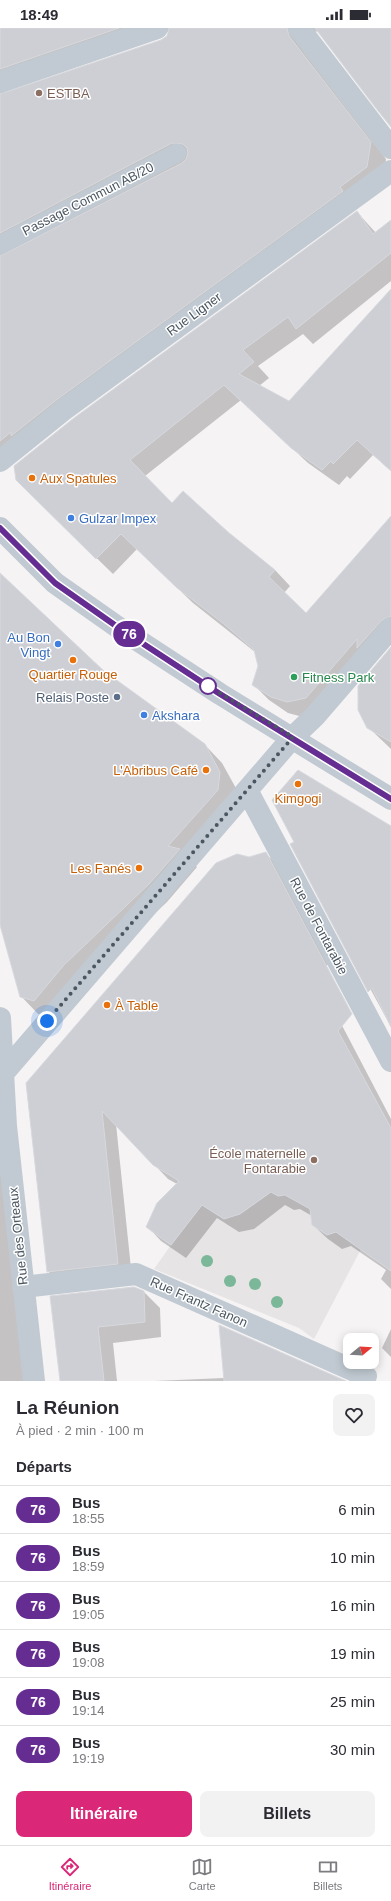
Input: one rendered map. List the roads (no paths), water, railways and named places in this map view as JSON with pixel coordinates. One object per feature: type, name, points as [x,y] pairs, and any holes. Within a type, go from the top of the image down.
[{"type":"street","points":[[0,82],[157,28]]},
{"type":"street","points":[[299,28],[391,148]]},
{"type":"street","name":"Rue Ligner","points":[[0,461],[66,408],[391,171]]},
{"type":"street","points":[[0,528],[55,583],[119,628],[220,694],[293,737],[391,799]]},
{"type":"street","points":[[1,1075],[248,792],[293,737],[315,716],[391,628]]},
{"type":"street","name":"Rue de Fontarabie","points":[[248,792],[391,1060]]},
{"type":"street","name":"Rue des Orteaux","points":[[0,1018],[1,1075],[34,1381]]},
{"type":"street","name":"Rue Frantz Fanon","points":[[23,1287],[136,1274],[366,1376]]},
{"type":"lane","name":"Passage Commun AB/20","points":[[0,245],[177,154]]},
{"type":"place","name":"ESTBA","points":[[39,93]]},
{"type":"place","name":"Aux Spatules","points":[[32,478]]},
{"type":"place","name":"Gulzar Impex","points":[[71,518]]},
{"type":"place","name":"Au Bon Vingt","points":[[58,644]]},
{"type":"place","name":"Quartier Rouge","points":[[73,660]]},
{"type":"place","name":"Fitness Park","points":[[294,677]]},
{"type":"place","name":"Relais Poste","points":[[117,697]]},
{"type":"place","name":"Akshara","points":[[144,715]]},
{"type":"place","name":"L'Abribus Café","points":[[206,770]]},
{"type":"place","name":"Kimgogi","points":[[298,784]]},
{"type":"place","name":"Les Fanés","points":[[139,868]]},
{"type":"place","name":"À Table","points":[[107,1005]]},
{"type":"place","name":"École maternelle Fontarabie","points":[[314,1160]]}]
